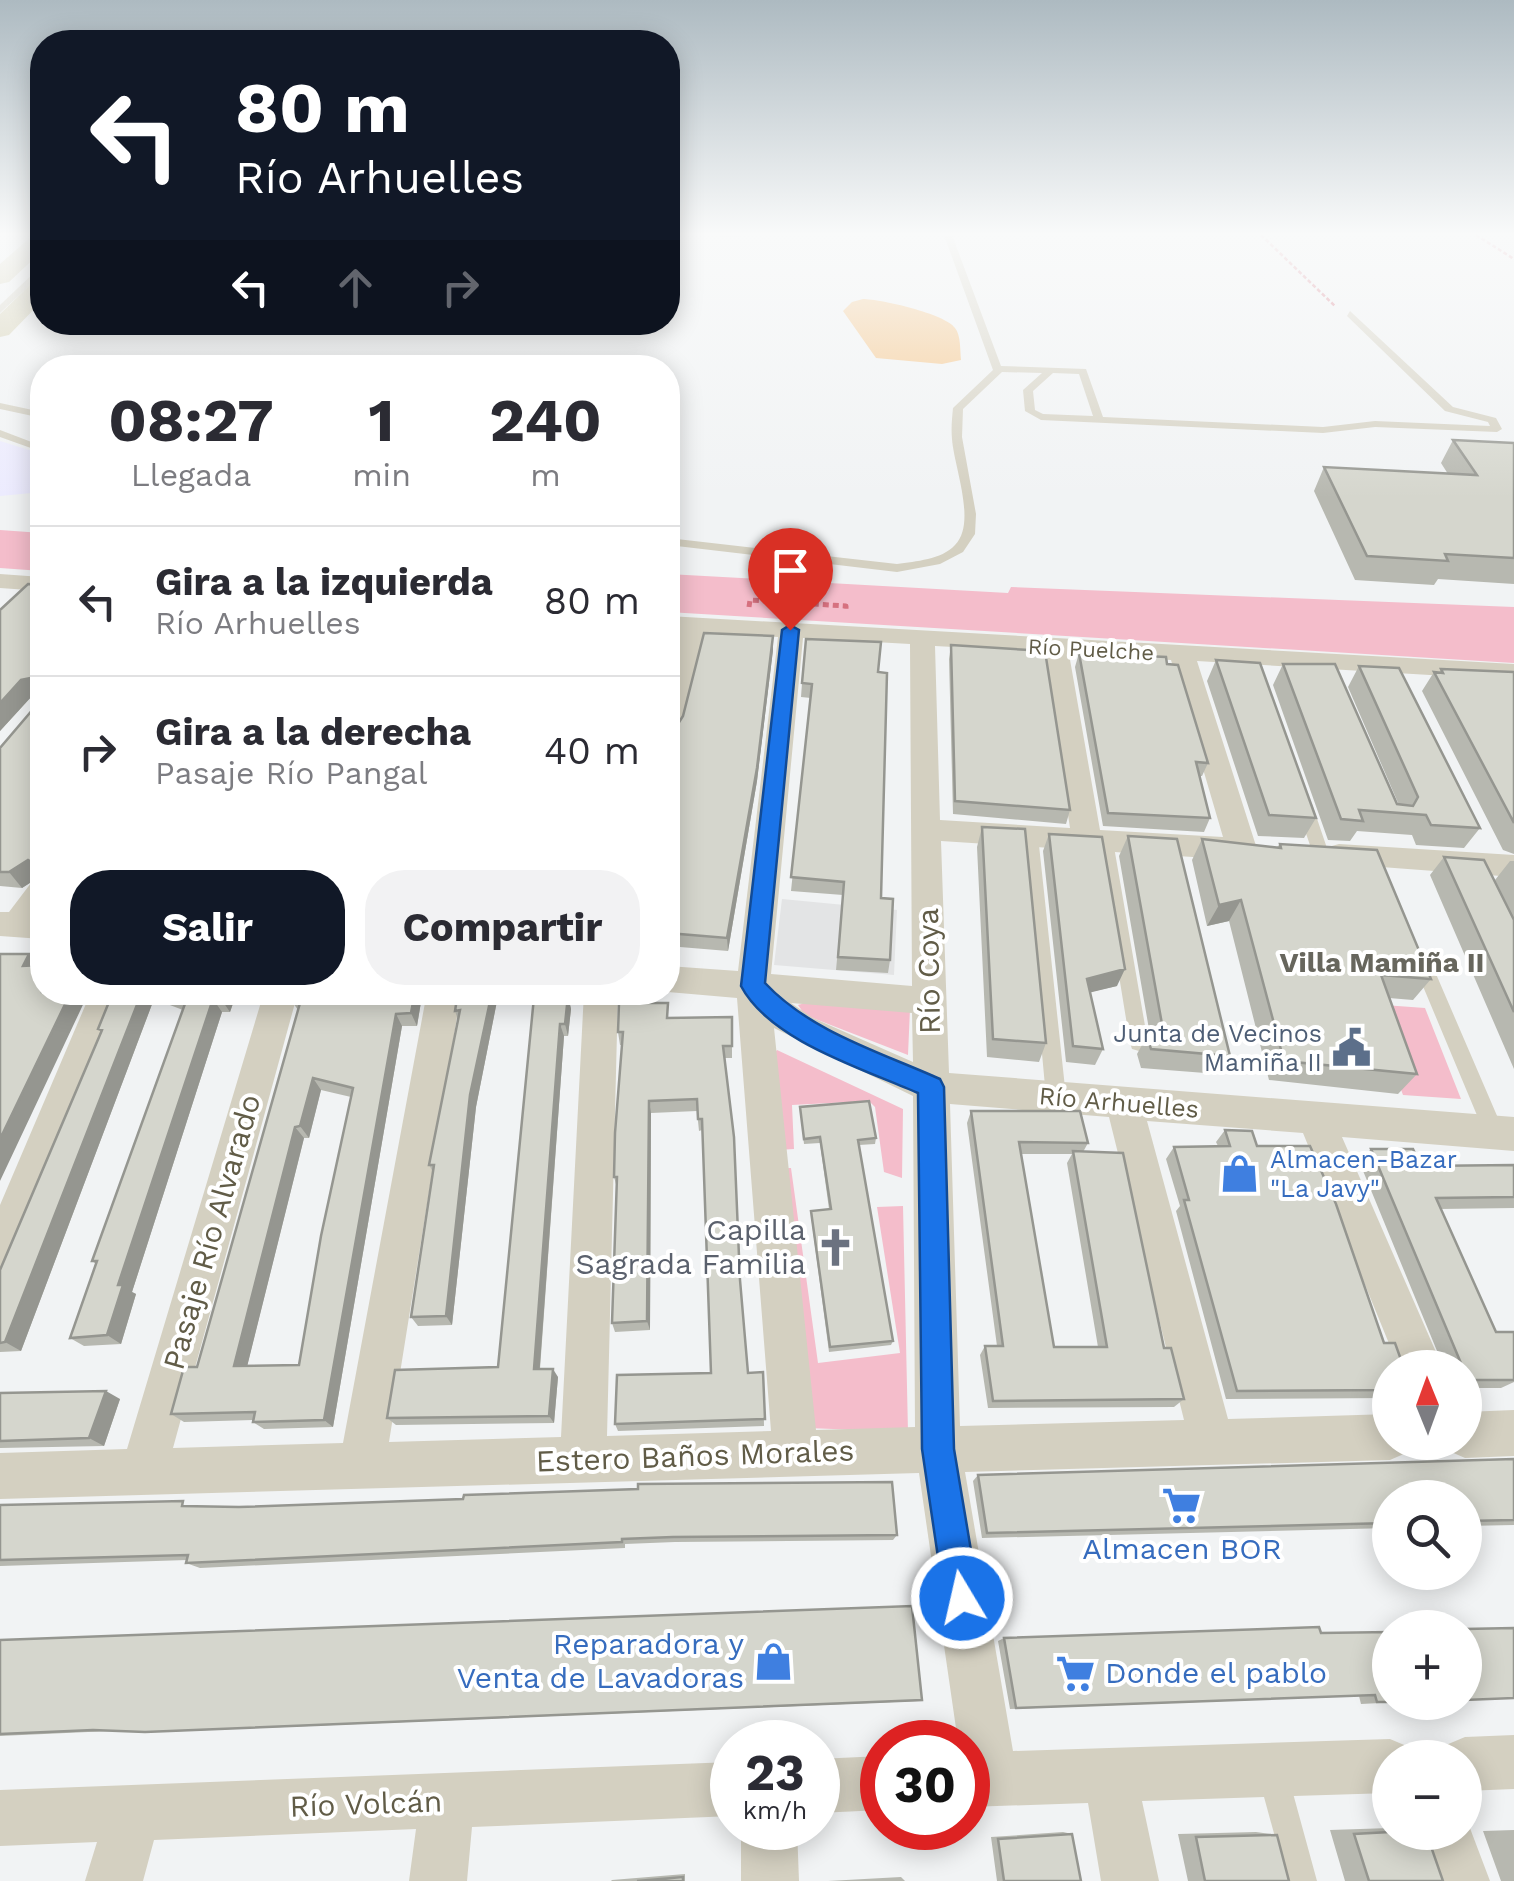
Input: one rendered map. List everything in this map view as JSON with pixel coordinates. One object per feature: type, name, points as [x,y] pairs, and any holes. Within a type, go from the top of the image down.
[{"type":"street","points":[[0,581],[30,583]]},
{"type":"street","points":[[11,609],[30,592]]},
{"type":"street","name":"Río Puelche","points":[[680,624],[1182,654],[1255,667],[1326,662],[1398,677],[1514,672]]},
{"type":"street","points":[[680,680],[694,625]]},
{"type":"street","points":[[790,630],[753,986],[796,1454]]},
{"type":"street","name":"Río Coya","points":[[922,639],[938,1449],[972,1720]]},
{"type":"street","points":[[1055,647],[1096,840]]},
{"type":"street","points":[[1182,654],[1262,850]]},
{"type":"street","points":[[926,830],[1096,840],[1178,854],[1262,850],[1322,854],[1382,867],[1488,863]]},
{"type":"street","points":[[680,980],[930,1001]]},
{"type":"street","name":"Río Arhuelles","points":[[753,986],[776,1012],[801,1028],[931,1087],[1504,1133]]},
{"type":"street","points":[[0,1253],[103,1005]]},
{"type":"street","name":"Pasaje Río Alvarado","points":[[143,1472],[276,1005]]},
{"type":"street","points":[[362,1466],[442,1005]]},
{"type":"street","points":[[583,1459],[600,1005]]},
{"type":"street","points":[[1124,1102],[1212,1442]]},
{"type":"street","points":[[1315,1118],[1413,1350]]},
{"type":"street","points":[[1482,1434],[1514,1433]]},
{"type":"street","name":"Estero Baños Morales","points":[[0,1476],[1372,1438]]},
{"type":"street","points":[[1482,1763],[1514,1762]]},
{"type":"street","points":[[990,1780],[1372,1767]]},
{"type":"street","points":[[1110,1775],[1130,1881]]},
{"type":"street","name":"Río Volcán","points":[[0,1818],[710,1790]]},
{"type":"street","points":[[438,1881],[447,1800]]},
{"type":"street","points":[[114,1881],[132,1813]]},
{"type":"street","points":[[769,1850],[770,1881]]},
{"type":"street","points":[[1450,1850],[1460,1881]]},
{"type":"lane","points":[[981,323],[998,369]]},
{"type":"lane","points":[[1052,370],[1028,390],[1030,411],[1041,416],[1323,430],[1375,424],[1497,430],[1492,420],[1449,409],[1359,323]]},
{"type":"lane","points":[[680,543],[896,568],[934,564],[960,552],[970,532],[958,408],[998,369],[1084,371],[1099,419]]},
{"type":"lane","points":[[0,406],[30,412]]},
{"type":"lane","points":[[0,434],[30,445]]},
{"type":"lane","points":[[1326,662],[1337,688]]},
{"type":"lane","points":[[1300,792],[1322,854]]},
{"type":"lane","points":[[1030,836],[1056,1097]]},
{"type":"lane","points":[[1096,840],[1139,1044]]},
{"type":"lane","points":[[1416,948],[1504,1133]]},
{"type":"lane","points":[[1272,1770],[1302,1881]]},
{"type":"shaded area","points":[[851,323],[949,323],[958,335],[961,360],[942,364],[876,358]]},
{"type":"shaded area","points":[[0,441],[30,450],[30,493],[0,496]]},
{"type":"shaded area","points":[[0,530],[30,532],[30,570],[0,568]]},
{"type":"shaded area","points":[[680,575],[1008,593],[1011,587],[1514,607],[1514,663],[680,613]]},
{"type":"shaded area","points":[[782,899],[897,910],[894,975],[774,965]]},
{"type":"shaded area","points":[[1370,1004],[1425,1008],[1461,1099],[1403,1095]]},
{"type":"shaded area","points":[[798,1005],[910,1009],[908,1055],[805,1015]]},
{"type":"shaded area","points":[[777,1050],[903,1109],[902,1178],[884,1172],[875,1107],[869,1101],[792,1105],[794,1149],[778,1150],[769,1060]]},
{"type":"shaded area","points":[[780,1168],[791,1168],[818,1363],[900,1353],[877,1207],[903,1206],[908,1432],[808,1428]]},
{"type":"building","points":[[1453,440],[1514,443],[1514,558],[1445,554],[1448,561],[1367,556],[1324,467],[1477,475]]},
{"type":"building","points":[[30,584],[30,678],[21,680],[0,703],[0,610]]},
{"type":"building","points":[[704,633],[773,636],[757,768],[727,938],[680,934],[683,716]]},
{"type":"building","points":[[806,639],[881,642],[878,672],[887,673],[881,898],[893,899],[890,960],[838,957],[844,882],[791,877],[812,684],[802,683]]},
{"type":"building","points":[[951,645],[1045,651],[1070,810],[955,801]]},
{"type":"building","points":[[1079,653],[1166,657],[1167,664],[1178,665],[1208,763],[1196,762],[1210,818],[1108,813]]},
{"type":"building","points":[[1216,660],[1260,663],[1316,818],[1269,815]]},
{"type":"building","points":[[1283,664],[1335,664],[1397,804],[1413,806],[1418,797],[1359,666],[1399,668],[1480,828],[1431,825],[1426,815],[1359,810],[1363,821],[1341,819]]},
{"type":"building","points":[[1441,669],[1514,672],[1514,823],[1434,672],[1443,673]]},
{"type":"building","points":[[30,713],[30,861],[9,872],[0,872],[0,748]]},
{"type":"building","points":[[982,827],[1025,829],[1046,1043],[993,1039]]},
{"type":"building","points":[[1049,834],[1102,837],[1125,969],[1087,979],[1103,1049],[1073,1046]]},
{"type":"building","points":[[1128,836],[1177,839],[1230,1056],[1151,1049],[1147,1036],[1157,1034],[1162,1024]]},
{"type":"building","points":[[1202,839],[1281,848],[1280,844],[1377,850],[1431,979],[1381,975],[1417,1074],[1284,1061],[1241,900],[1219,905]]},
{"type":"building","points":[[1444,857],[1484,860],[1514,920],[1514,1012]]},
{"type":"building","points":[[0,954],[29,954],[23,966],[30,966],[30,1005],[65,1005],[0,1139]]},
{"type":"building","points":[[108,1005],[137,1005],[5,1342],[0,1343],[0,1270],[102,1030],[98,1029]]},
{"type":"building","points":[[185,1005],[211,1005],[118,1285],[123,1285],[107,1335],[70,1338],[97,1261],[92,1261]]},
{"type":"building","points":[[299,1005],[413,1005],[411,1013],[396,1014],[324,1420],[253,1422],[255,1412],[171,1414],[184,1367],[197,1367]],"holes":[[[313,1078],[353,1088],[321,1236],[299,1365],[234,1366],[295,1127],[300,1126]]]},
{"type":"building","points":[[456,1005],[489,1005],[470,1095],[446,1316],[411,1317],[434,1165],[429,1165],[460,1010],[455,1011]]},
{"type":"building","points":[[533,1005],[567,1005],[565,1024],[560,1024],[534,1369],[553,1369],[549,1416],[387,1418],[395,1370],[498,1367]]},
{"type":"building","points":[[619,1005],[668,1005],[667,1018],[732,1017],[732,1046],[723,1046],[734,1137],[740,1280],[748,1373],[763,1372],[765,1419],[615,1424],[617,1375],[711,1373],[702,1119],[698,1119],[697,1099],[649,1101],[647,1321],[612,1323],[615,1133],[623,1032],[618,1032]]},
{"type":"building","points":[[869,1101],[876,1138],[858,1140],[893,1341],[830,1347],[811,1211],[831,1209],[820,1137],[804,1139],[800,1107]]},
{"type":"building","points":[[971,1111],[1080,1111],[1088,1143],[1019,1142],[1054,1347],[1107,1347],[1073,1151],[1123,1153],[1164,1348],[1171,1348],[1184,1399],[993,1401],[985,1346],[1003,1346]]},
{"type":"building","points":[[1225,1130],[1252,1131],[1257,1146],[1310,1146],[1336,1204],[1384,1343],[1395,1343],[1398,1350],[1372,1350],[1372,1390],[1237,1391],[1184,1200],[1189,1200],[1174,1147],[1230,1146]]},
{"type":"building","points":[[1371,1149],[1413,1149],[1421,1166],[1514,1165],[1514,1197],[1436,1198],[1496,1332],[1514,1332],[1514,1380],[1482,1380],[1482,1350],[1455,1350]]},
{"type":"building","points":[[106,1391],[89,1438],[0,1441],[0,1393]]},
{"type":"building","points":[[1514,1459],[1514,1520],[1482,1521],[1482,1480],[1372,1480],[1372,1523],[987,1533],[978,1475],[1482,1460]]},
{"type":"building","points":[[892,1482],[897,1535],[622,1539],[186,1563],[188,1555],[0,1560],[0,1505],[183,1501],[182,1506],[239,1507],[638,1489],[638,1484]]},
{"type":"building","points":[[912,1606],[922,1700],[145,1732],[0,1734],[0,1640]]},
{"type":"building","points":[[1319,1627],[1321,1633],[1372,1632],[1372,1695],[1016,1708],[1004,1638]]},
{"type":"building","points":[[1514,1628],[1514,1698],[1482,1699],[1482,1629]]},
{"type":"building","points":[[1372,1833],[1372,1850],[1432,1850],[1443,1881],[1369,1881],[1354,1834]]},
{"type":"building","points":[[1072,1834],[1081,1881],[1004,1881],[998,1839]]},
{"type":"building","points":[[1277,1835],[1289,1881],[1205,1881],[1196,1837]]},
{"type":"building","points":[[683,1877],[683,1881],[637,1881]]},
{"type":"place","name":"Junta de Vecinos Mamiña II","points":[[1352,1047]]},
{"type":"place","name":"Almacen-Bazar \"La Javy\"","points":[[1240,1173]]},
{"type":"place","name":"Capilla Sagrada Familia","points":[[836,1247]]},
{"type":"place","name":"Almacen BOR","points":[[1182,1505]]},
{"type":"place","name":"Reparadora y Venta de Lavadoras","points":[[774,1661]]},
{"type":"place","name":"Donde el pablo","points":[[1075,1673]]},
{"type":"district","name":"Villa Mamiña II","points":[[1382,962]]},
{"type":"route","points":[[790,630],[753,986],[776,1012],[801,1028],[931,1087],[938,1449],[962,1598]]}]
